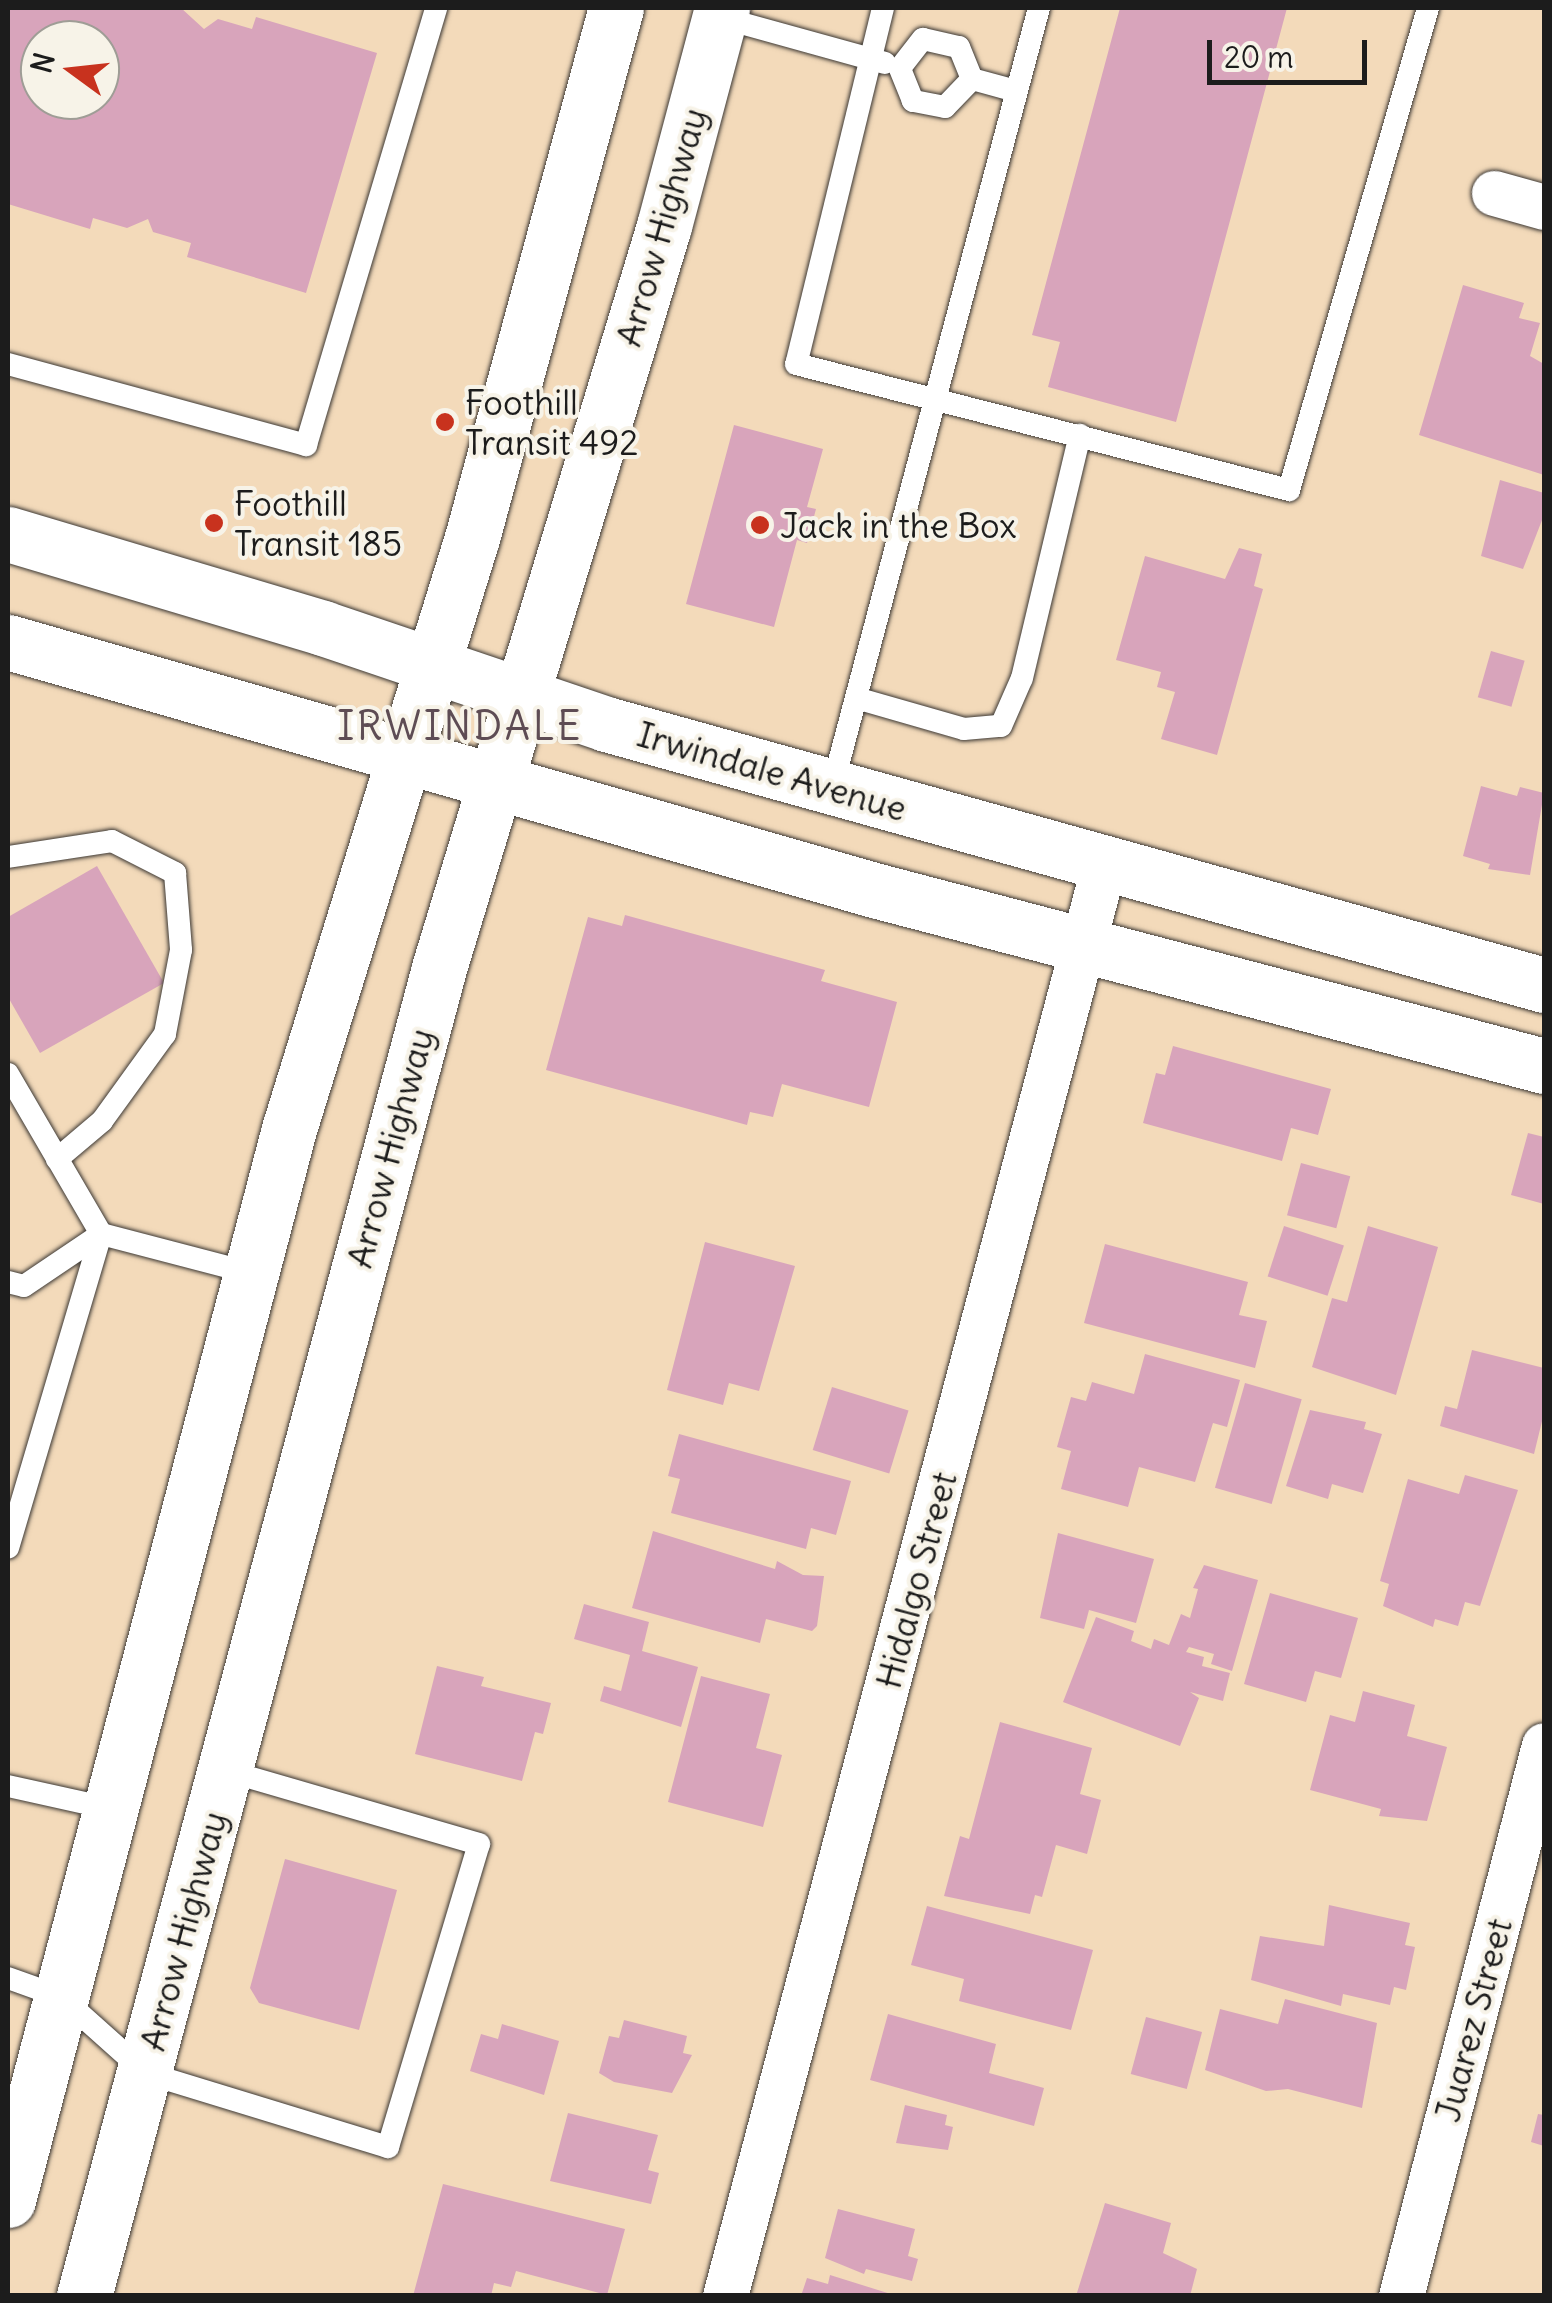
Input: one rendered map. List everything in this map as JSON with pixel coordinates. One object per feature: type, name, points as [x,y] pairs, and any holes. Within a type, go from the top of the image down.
[{"type":"main road","points":[[8,2200],[251,1273],[432,668],[616,8]]},
{"type":"main road","name":"Arrow Highway","points":[[84,2296],[494,782],[664,226],[721,12]]},
{"type":"main road","name":"Irwindale Avenue","points":[[8,534],[323,628],[518,696],[832,788],[1544,985]]},
{"type":"main road","points":[[8,642],[1083,947],[1544,1066]]},
{"type":"street","points":[[1494,193],[1544,207]]},
{"type":"street","name":"Hidalgo Street","points":[[725,2296],[1104,864]]},
{"type":"street","name":"Juarez Street","points":[[1401,2296],[1544,1745]]},
{"type":"lane","points":[[8,364],[306,445],[436,8]]},
{"type":"lane","points":[[883,8],[796,364],[1290,490],[1428,8]]},
{"type":"lane","points":[[832,788],[1038,8]]},
{"type":"lane","points":[[721,12],[900,68]]},
{"type":"lane","points":[[900,68],[923,39],[959,47],[972,79]]},
{"type":"lane","points":[[900,68],[914,101],[945,107],[972,79]]},
{"type":"lane","points":[[972,79],[1016,91]]},
{"type":"lane","points":[[856,698],[964,729],[1001,726],[1022,678],[1080,435]]},
{"type":"lane","points":[[8,858],[112,841],[175,873],[181,950],[165,1034],[102,1121],[57,1159]]},
{"type":"lane","points":[[8,1074],[101,1234],[251,1273]]},
{"type":"lane","points":[[8,1282],[24,1286],[101,1234]]},
{"type":"lane","points":[[8,1548],[101,1234]]},
{"type":"lane","points":[[8,1978],[61,1997],[146,2073],[388,2147],[479,1844],[224,1770]]},
{"type":"lane","points":[[8,1786],[112,1809]]},
{"type":"building","points":[[8,8],[181,8],[204,29],[218,19],[252,29],[256,17],[377,53],[306,293],[187,257],[191,243],[153,232],[148,219],[127,228],[93,218],[90,229],[8,204]]},
{"type":"building","points":[[1120,8],[1287,8],[1176,422],[1048,387],[1060,342],[1032,335]]},
{"type":"building","points":[[1463,285],[1524,303],[1519,318],[1540,323],[1530,356],[1544,364],[1544,475],[1419,435]]},
{"type":"building","name":"Jack in the Box","points":[[734,425],[823,449],[807,507],[816,509],[807,543],[797,540],[774,627],[686,604]]},
{"type":"building","points":[[1500,480],[1544,493],[1544,515],[1523,569],[1481,556]]},
{"type":"building","points":[[1239,548],[1262,554],[1254,586],[1263,589],[1217,755],[1161,739],[1175,692],[1157,687],[1161,672],[1116,660],[1145,556],[1225,579]]},
{"type":"building","points":[[1491,651],[1525,661],[1511,707],[1478,697]]},
{"type":"building","points":[[1481,786],[1517,796],[1520,787],[1544,793],[1530,875],[1488,869],[1490,864],[1463,856]]},
{"type":"building","points":[[97,866],[164,983],[40,1053],[8,997],[8,917]]},
{"type":"building","points":[[625,915],[825,970],[821,981],[897,1002],[869,1107],[782,1084],[773,1117],[750,1112],[747,1125],[546,1070],[588,917],[622,926]]},
{"type":"building","points":[[1173,1046],[1331,1089],[1318,1135],[1291,1128],[1282,1161],[1143,1123],[1156,1073],[1165,1075]]},
{"type":"building","points":[[1528,1133],[1544,1137],[1544,1204],[1511,1195]]},
{"type":"building","points":[[1301,1163],[1350,1176],[1336,1228],[1287,1215]]},
{"type":"building","points":[[1284,1226],[1344,1245],[1328,1296],[1268,1276]]},
{"type":"building","points":[[1368,1226],[1438,1247],[1396,1395],[1312,1367],[1332,1298],[1347,1302]]},
{"type":"building","points":[[705,1242],[795,1266],[759,1391],[729,1383],[723,1405],[667,1390]]},
{"type":"building","points":[[1105,1244],[1248,1282],[1239,1315],[1267,1321],[1255,1368],[1084,1323]]},
{"type":"building","points":[[1472,1350],[1544,1368],[1544,1413],[1534,1454],[1440,1426],[1445,1406],[1457,1409]]},
{"type":"building","points":[[1145,1354],[1240,1380],[1227,1427],[1213,1423],[1195,1482],[1139,1467],[1128,1507],[1061,1489],[1071,1451],[1057,1447],[1071,1397],[1086,1401],[1092,1382],[1134,1394]]},
{"type":"building","points":[[1245,1383],[1302,1399],[1272,1504],[1215,1488]]},
{"type":"building","points":[[832,1387],[909,1410],[889,1474],[813,1450]]},
{"type":"building","points":[[1310,1410],[1366,1422],[1364,1429],[1382,1434],[1363,1493],[1332,1484],[1328,1499],[1286,1486]]},
{"type":"building","points":[[679,1434],[851,1481],[836,1535],[811,1528],[806,1549],[671,1513],[680,1479],[668,1476]]},
{"type":"building","points":[[1465,1475],[1518,1490],[1480,1606],[1465,1602],[1458,1626],[1435,1619],[1433,1627],[1383,1606],[1389,1584],[1380,1581],[1408,1479],[1459,1494]]},
{"type":"building","points":[[653,1531],[775,1569],[777,1561],[803,1575],[824,1576],[817,1626],[812,1631],[766,1619],[760,1643],[632,1608]]},
{"type":"building","points":[[1058,1533],[1154,1559],[1136,1623],[1089,1610],[1084,1629],[1040,1618]]},
{"type":"building","points":[[1204,1565],[1258,1580],[1232,1671],[1211,1664],[1214,1654],[1189,1647],[1186,1652],[1204,1657],[1202,1666],[1230,1673],[1223,1701],[1190,1692],[1199,1698],[1180,1746],[1063,1702],[1096,1617],[1134,1631],[1131,1641],[1151,1649],[1154,1639],[1169,1645],[1181,1614],[1190,1618],[1198,1589],[1193,1588]]},
{"type":"building","points":[[1270,1593],[1358,1618],[1341,1678],[1315,1671],[1306,1702],[1244,1684]]},
{"type":"building","points":[[584,1604],[649,1622],[642,1651],[698,1667],[681,1727],[600,1701],[604,1686],[621,1691],[630,1655],[574,1639]]},
{"type":"building","points":[[437,1666],[484,1677],[481,1686],[551,1703],[543,1734],[535,1732],[522,1781],[415,1754]]},
{"type":"building","points":[[701,1676],[770,1694],[756,1748],[782,1755],[763,1827],[668,1802]]},
{"type":"building","points":[[1363,1691],[1415,1705],[1407,1736],[1447,1747],[1427,1821],[1379,1816],[1381,1809],[1310,1790],[1330,1715],[1355,1722]]},
{"type":"building","points":[[1000,1722],[1092,1748],[1080,1794],[1101,1800],[1087,1854],[1056,1845],[1042,1897],[1035,1895],[1030,1914],[944,1896],[960,1836],[969,1839]]},
{"type":"building","points":[[285,1859],[397,1890],[359,2030],[259,2003],[250,1988]]},
{"type":"building","points":[[1329,1905],[1410,1923],[1405,1945],[1415,1947],[1406,1990],[1394,1987],[1390,2005],[1343,1994],[1341,2006],[1251,1980],[1260,1936],[1324,1946]]},
{"type":"building","points":[[927,1906],[1093,1950],[1071,2030],[959,2001],[964,1979],[911,1965]]},
{"type":"building","points":[[1285,1999],[1377,2023],[1362,2108],[1288,2089],[1266,2091],[1205,2070],[1220,2009],[1278,2024]]},
{"type":"building","points":[[888,2014],[996,2044],[989,2073],[1044,2088],[1034,2126],[870,2080]]},
{"type":"building","points":[[1146,2017],[1202,2032],[1187,2089],[1131,2074]]},
{"type":"building","points":[[624,2020],[687,2036],[683,2053],[692,2055],[672,2093],[614,2082],[599,2073],[609,2036],[619,2038]]},
{"type":"building","points":[[502,2024],[559,2041],[544,2095],[470,2071],[481,2034],[498,2039]]},
{"type":"building","points":[[905,2105],[947,2115],[945,2125],[953,2127],[948,2150],[896,2143]]},
{"type":"building","points":[[568,2113],[658,2135],[648,2170],[659,2173],[651,2204],[550,2181]]},
{"type":"building","points":[[1538,2114],[1544,2115],[1544,2146],[1531,2142]]},
{"type":"building","points":[[443,2184],[625,2229],[607,2295],[516,2271],[511,2287],[494,2283],[491,2296],[413,2296]]},
{"type":"building","points":[[1105,2203],[1171,2223],[1163,2253],[1197,2269],[1190,2296],[1076,2296]]},
{"type":"building","points":[[838,2209],[915,2229],[908,2256],[918,2259],[912,2281],[866,2269],[864,2274],[825,2258]]},
{"type":"building","points":[[830,2275],[894,2296],[801,2296],[807,2278],[828,2284]]},
{"type":"place","name":"Foothill Transit 492","points":[[445,422]]},
{"type":"place","name":"Foothill Transit 185","points":[[214,523]]},
{"type":"place","name":"Jack in the Box","points":[[760,525]]},
{"type":"district","name":"IRWINDALE","points":[[460,726]]}]
